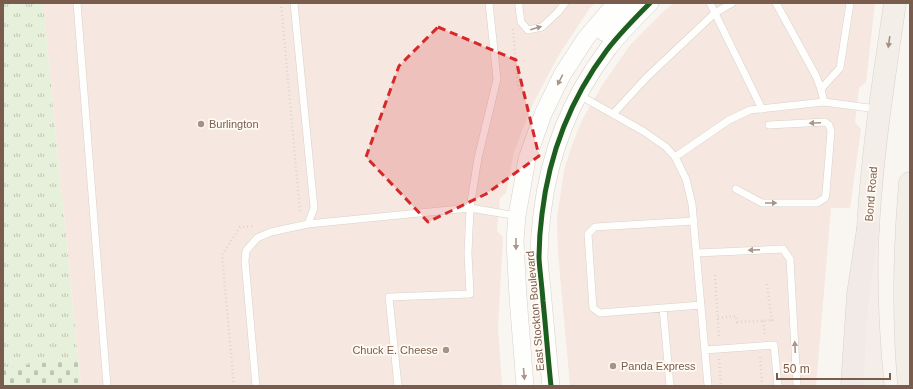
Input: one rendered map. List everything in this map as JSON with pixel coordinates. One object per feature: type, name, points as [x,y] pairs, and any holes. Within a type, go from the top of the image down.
[{"type":"highway","points":[[852,386],[858,294],[868,229]]},
{"type":"main road","name":"Bond Road","points":[[873,386],[867,272],[868,229],[880,109],[895,3]]},
{"type":"main road","points":[[909,386],[906,357],[905,288],[910,193]]},
{"type":"street","name":"East Stockton Boulevard","points":[[525,386],[515,241],[517,216],[527,159],[542,114],[562,75],[586,38],[616,3]]},
{"type":"street","points":[[578,95],[574,84],[576,73],[587,56],[630,5],[630,3]]},
{"type":"street","name":"East Stockton Boulevard","points":[[551,386],[539,259],[540,230],[544,196],[552,158],[565,123],[578,95],[590,76],[608,49],[650,3]]},
{"type":"lane","points":[[77,3],[107,386]]},
{"type":"lane","points":[[294,3],[314,208],[308,224]]},
{"type":"lane","points":[[398,386],[389,297],[470,294],[468,252],[470,208],[478,158],[497,79],[489,3]]},
{"type":"lane","points":[[519,3],[521,22],[528,30],[542,27],[565,3]]},
{"type":"lane","points":[[710,3],[762,109]]},
{"type":"lane","points":[[613,114],[646,77],[715,12],[732,3]]},
{"type":"lane","points":[[776,3],[816,76],[824,102]]},
{"type":"lane","points":[[821,89],[840,68],[850,3]]},
{"type":"lane","points":[[578,95],[643,131],[666,147],[675,157],[686,179],[692,204],[694,221],[708,386]]},
{"type":"lane","points":[[675,157],[729,120],[750,110],[824,102],[880,109]]},
{"type":"lane","points":[[736,189],[762,203],[817,203],[825,198],[831,131],[829,125],[825,122],[769,125]]},
{"type":"lane","points":[[256,386],[245,261],[246,251],[257,238],[271,232],[308,224],[470,208],[517,216]]},
{"type":"lane","points":[[694,221],[595,227],[588,234],[593,308],[600,313],[701,305]]},
{"type":"lane","points":[[697,253],[783,248],[790,259],[797,386]]},
{"type":"lane","points":[[663,308],[670,386]]},
{"type":"lane","points":[[705,350],[774,345],[778,386]]},
{"type":"path","points":[[281,3],[300,216]]},
{"type":"path","points":[[513,26],[518,86],[522,91]]},
{"type":"path","points":[[234,386],[222,255],[240,228],[255,226]]},
{"type":"path","points":[[715,275],[721,386]]},
{"type":"path","points":[[718,318],[736,316],[736,322],[773,320],[768,284]]},
{"type":"highlighted area","points":[[438,27],[516,60],[539,156],[486,194],[428,222],[366,157],[399,66]]},
{"type":"shaded area","points":[[43,3],[595,3],[589,9],[557,58],[531,108],[514,152],[506,193],[500,198],[497,231],[503,237],[498,327],[502,386],[81,386]]},
{"type":"shaded area","points":[[674,3],[875,3],[866,82],[859,88],[855,122],[861,129],[850,208],[831,208],[816,386],[570,386],[558,253],[557,217],[564,170],[582,120],[601,87],[630,45]]},
{"type":"green space","points":[[3,3],[43,3],[78,358],[3,368]]},
{"type":"green space","points":[[78,358],[81,386],[3,386],[3,368]]},
{"type":"cycle path","points":[[551,386],[539,259],[541,220],[550,170],[556,148],[572,107],[594,68],[612,44],[650,3]]},
{"type":"place","name":"Burlington","points":[[201,124]]},
{"type":"place","name":"Chuck E. Cheese","points":[[446,350]]},
{"type":"place","name":"Panda Express","points":[[613,366]]}]
